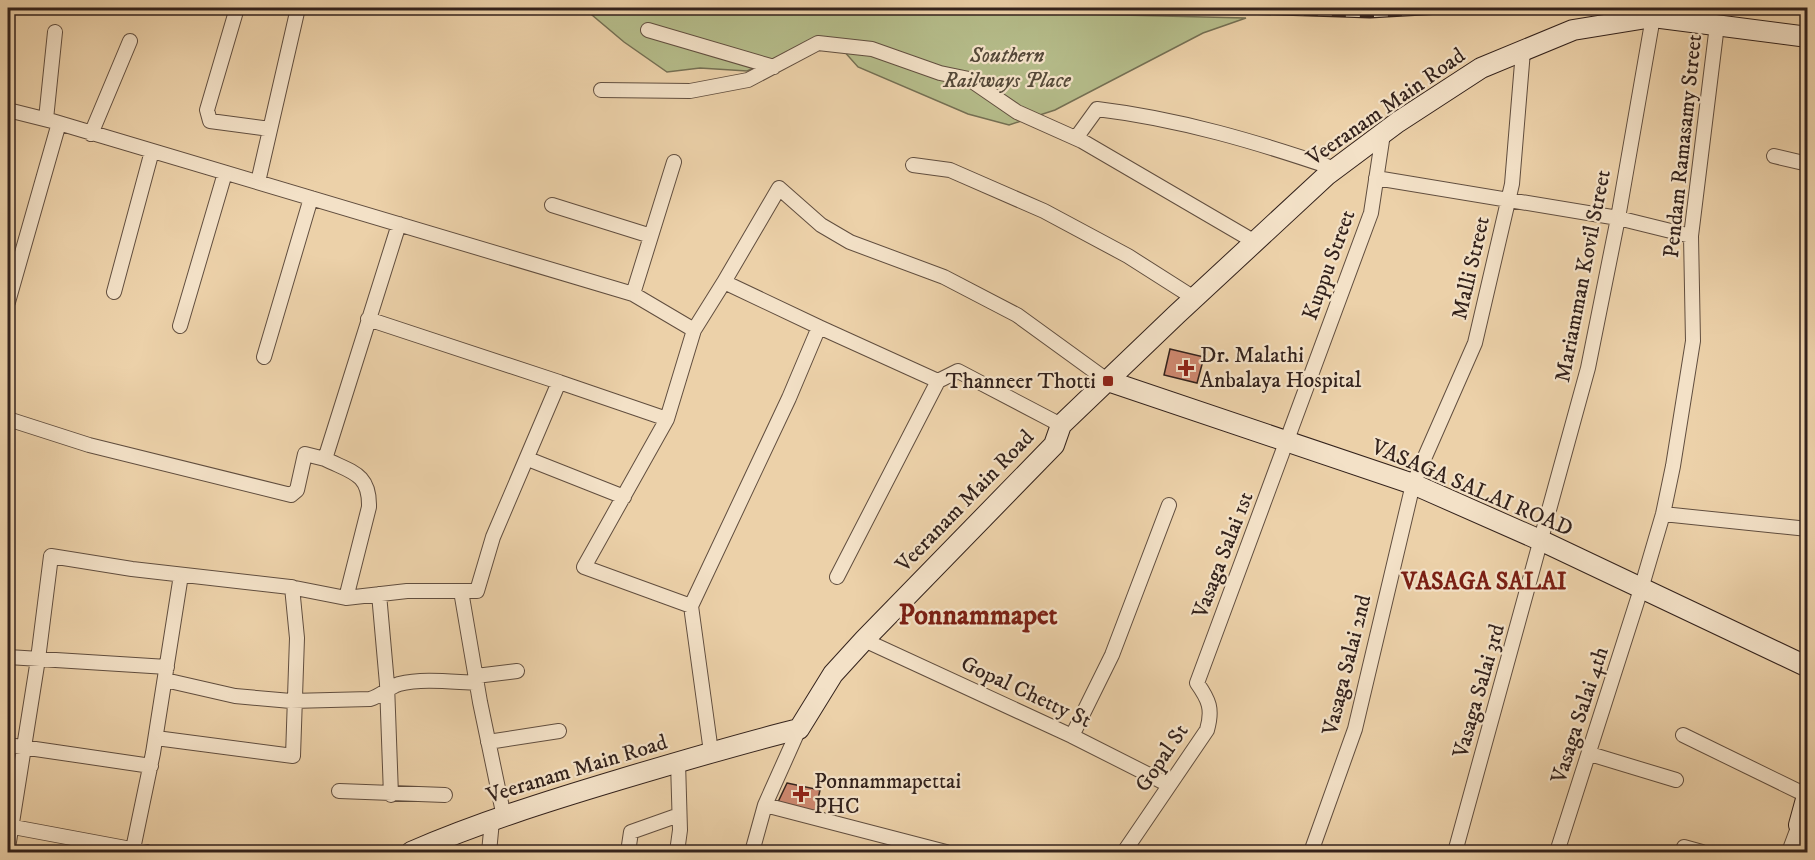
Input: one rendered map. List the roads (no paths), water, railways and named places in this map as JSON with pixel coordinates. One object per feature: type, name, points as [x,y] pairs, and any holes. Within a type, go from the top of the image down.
[{"type":"main road","name":"Veeranam Main Road","points":[[411,852],[443,845],[498,819],[711,752],[799,729],[833,674],[1054,446],[1061,425],[1194,298],[1336,169],[1383,134],[1481,68],[1573,30],[1656,12],[1717,25],[1808,38]]},
{"type":"main road","name":"VASAGA SALAI ROAD","points":[[1108,381],[1413,484],[1542,541],[1808,667]]},
{"type":"main road","points":[[1807,794],[1799,825],[1808,847]]},
{"type":"street","points":[[237,8],[207,110],[210,121],[270,129]]},
{"type":"street","points":[[258,182],[298,8]]},
{"type":"street","name":"Mariamman Kovil Street","points":[[1542,541],[1588,368],[1656,12]]},
{"type":"street","name":"Pendam Ramasamy Street","points":[[1641,589],[1663,514],[1693,341],[1691,236],[1717,25]]},
{"type":"street","points":[[648,30],[774,67]]},
{"type":"street","points":[[8,302],[11,276],[52,121],[54,32]]},
{"type":"street","points":[[91,134],[130,41]]},
{"type":"street","points":[[601,90],[690,91],[748,80],[818,43],[872,49],[940,73],[969,79],[1017,112],[1077,138],[1175,193],[1255,242]]},
{"type":"street","name":"Malli Street","points":[[1413,484],[1474,343],[1509,199],[1523,51]]},
{"type":"street","points":[[1077,138],[1097,109],[1152,116],[1247,138],[1336,169]]},
{"type":"street","points":[[8,110],[52,121],[633,294],[694,330]]},
{"type":"street","name":"Kuppu Street","points":[[1285,440],[1371,213],[1383,134]]},
{"type":"street","points":[[114,292],[152,152]]},
{"type":"street","points":[[1774,156],[1808,164]]},
{"type":"street","points":[[633,294],[674,162]]},
{"type":"street","points":[[913,165],[950,170],[1044,211],[1128,256],[1194,298]]},
{"type":"street","points":[[180,326],[225,173]]},
{"type":"street","points":[[1376,178],[1618,218],[1691,236]]},
{"type":"street","points":[[691,606],[584,567],[667,419],[694,330],[779,188],[821,225],[882,256],[944,277],[1017,315],[1108,381]]},
{"type":"street","points":[[264,357],[311,198]]},
{"type":"street","points":[[552,205],[651,236]]},
{"type":"street","points":[[325,459],[399,225]]},
{"type":"street","points":[[724,282],[938,381]]},
{"type":"street","points":[[368,320],[667,419]]},
{"type":"street","points":[[711,752],[691,606],[789,398],[819,327]]},
{"type":"street","points":[[837,577],[938,381],[958,371],[1061,425]]},
{"type":"street","points":[[8,848],[9,826],[38,659],[51,556],[181,575],[292,587],[346,598],[407,591],[477,591],[493,537],[559,382]]},
{"type":"street","points":[[8,419],[167,465],[291,495],[297,490],[305,454],[325,459],[362,479],[369,495],[369,507],[346,598]]},
{"type":"street","name":"Vasaga Salai 1st","points":[[1197,683],[1269,491],[1285,440]]},
{"type":"street","points":[[528,459],[624,497]]},
{"type":"street","name":"Vasaga Salai 2nd","points":[[1311,852],[1355,729],[1413,484]]},
{"type":"street","points":[[1072,736],[1112,655],[1169,505]]},
{"type":"street","points":[[1663,514],[1808,529]]},
{"type":"street","name":"Vasaga Salai 3rd","points":[[1455,852],[1542,541]]},
{"type":"street","points":[[9,826],[140,851],[181,575]]},
{"type":"street","points":[[156,738],[293,756],[297,639],[292,587]]},
{"type":"street","name":"Vasaga Salai 4th","points":[[1557,852],[1641,589]]},
{"type":"street","points":[[461,591],[488,742],[498,819],[489,852]]},
{"type":"street","points":[[379,594],[387,692],[390,795]]},
{"type":"street","name":"Gopal Chetty St","points":[[864,640],[1072,736],[1169,785]]},
{"type":"street","points":[[8,657],[166,673],[236,696],[296,701],[370,699],[398,685],[476,680],[517,671]]},
{"type":"street","name":"Gopal St","points":[[1124,852],[1207,730],[1211,716],[1210,702],[1197,683]]},
{"type":"street","points":[[752,852],[765,805],[799,729]]},
{"type":"street","points":[[488,742],[559,730]]},
{"type":"street","points":[[1683,735],[1807,794]]},
{"type":"street","points":[[8,745],[151,766]]},
{"type":"street","points":[[1590,754],[1676,780]]},
{"type":"street","points":[[677,852],[678,762]]},
{"type":"street","points":[[339,791],[390,795],[445,795]]},
{"type":"street","points":[[765,805],[946,852]]},
{"type":"street","points":[[627,852],[631,832],[679,815]]},
{"type":"street","points":[[1789,852],[1799,825]]},
{"type":"street","points":[[1682,852],[1684,847],[1702,852]]},
{"type":"railway","points":[[1150,8],[1370,15],[1495,8]]},
{"type":"place","name":"Dr. Malathi Anbalaya Hospital","points":[[1186,368]]},
{"type":"place","name":"Thanneer Thotti","points":[[1108,381]]},
{"type":"place","name":"Ponnammapettai PHC","points":[[801,794]]},
{"type":"district","name":"VASAGA SALAI","points":[[1484,582]]},
{"type":"district","name":"Ponnammapet","points":[[978,615]]},
{"type":"park label","name":"Southern Railways Place","points":[[1007,68]]}]
